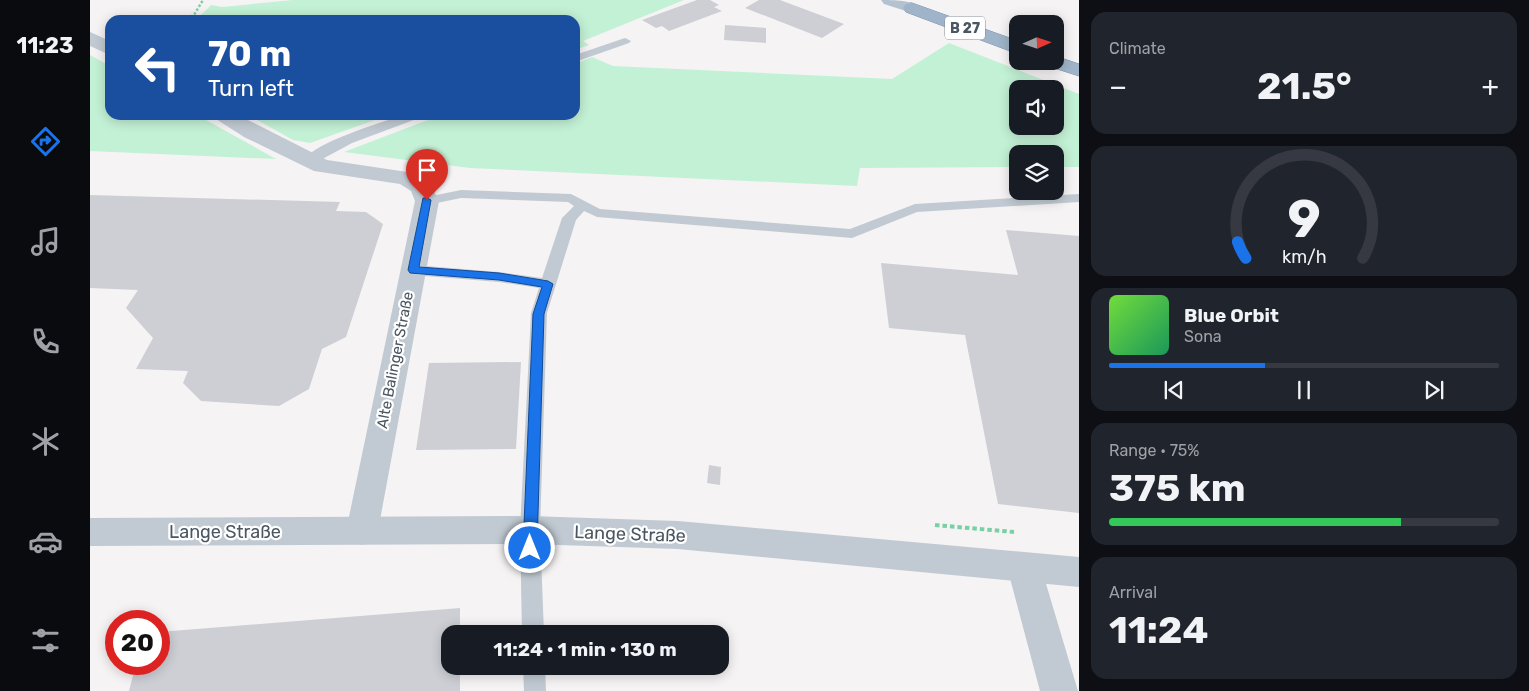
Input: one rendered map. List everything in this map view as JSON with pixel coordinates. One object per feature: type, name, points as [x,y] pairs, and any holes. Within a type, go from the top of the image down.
[{"type":"highway","name":"B 27","points":[[912,8],[1009,37]]},
{"type":"highway","name":"B 27","points":[[912,8],[1009,45]]},
{"type":"highway","points":[[1064,55],[1079,59]]},
{"type":"highway","points":[[1064,65],[1079,70]]},
{"type":"main road","name":"B 27","points":[[890,0],[912,8]]},
{"type":"street","points":[[90,38],[105,46]]},
{"type":"street","points":[[232,120],[306,159],[333,169],[387,174],[406,178],[421,187],[427,200]]},
{"type":"street","name":"Alte Balinger Straße","points":[[362,530],[427,200]]},
{"type":"street","name":"Lange Straße","points":[[90,532],[530,530],[678,535],[1079,572]]},
{"type":"street","points":[[1024,567],[1059,691]]},
{"type":"lane","points":[[580,57],[625,41]]},
{"type":"lane","points":[[306,159],[359,135],[401,120]]},
{"type":"lane","points":[[427,200],[461,194],[571,198],[597,213],[852,234],[915,208],[1079,198]]},
{"type":"lane","points":[[533,625],[530,530],[539,314],[569,218],[583,205]]},
{"type":"lane","points":[[414,270],[499,277],[548,284]]},
{"type":"lane","points":[[534,675],[534,691]]},
{"type":"path","points":[[194,15],[203,0]]},
{"type":"green space","points":[[293,0],[684,0],[583,41],[589,45],[580,48],[580,15],[200,15],[211,5],[222,7]]},
{"type":"green space","points":[[949,43],[1009,67],[1009,70],[1018,70],[1043,80],[1009,80],[1009,135],[1064,135],[1064,88],[1079,94],[1079,167],[1064,167],[1064,145],[1009,145],[1009,167],[860,168],[857,186],[470,168],[344,152],[428,120],[580,120],[580,62],[592,57],[613,66],[892,79]]},
{"type":"green space","points":[[90,55],[105,63],[105,120],[206,120],[276,159],[90,151]]},
{"type":"green space","points":[[257,120],[375,120],[310,143],[293,140]]},
{"type":"building","points":[[697,0],[710,0],[719,5],[714,7],[722,11],[669,31],[662,26],[656,28],[642,20]]},
{"type":"building","points":[[759,0],[780,0],[844,24],[822,38],[745,8]]},
{"type":"building","points":[[725,25],[766,28],[766,43],[724,40]]},
{"type":"building","points":[[90,195],[340,202],[336,211],[366,212],[383,224],[346,337],[322,349],[309,389],[279,406],[201,401],[183,383],[188,371],[136,369],[153,338],[126,308],[138,290],[90,288]]},
{"type":"building","points":[[1006,230],[1079,236],[1079,513],[998,504],[965,335],[889,328],[881,263],[1018,275]]},
{"type":"building","points":[[521,362],[516,449],[416,450],[429,363]]},
{"type":"building","points":[[709,465],[721,467],[720,485],[707,483]]},
{"type":"building","points":[[460,608],[460,625],[441,625],[441,675],[460,675],[460,691],[129,691],[133,675],[170,675],[170,631]]},
{"type":"route","points":[[427,200],[414,270],[499,277],[548,284],[539,314],[530,548]]}]
